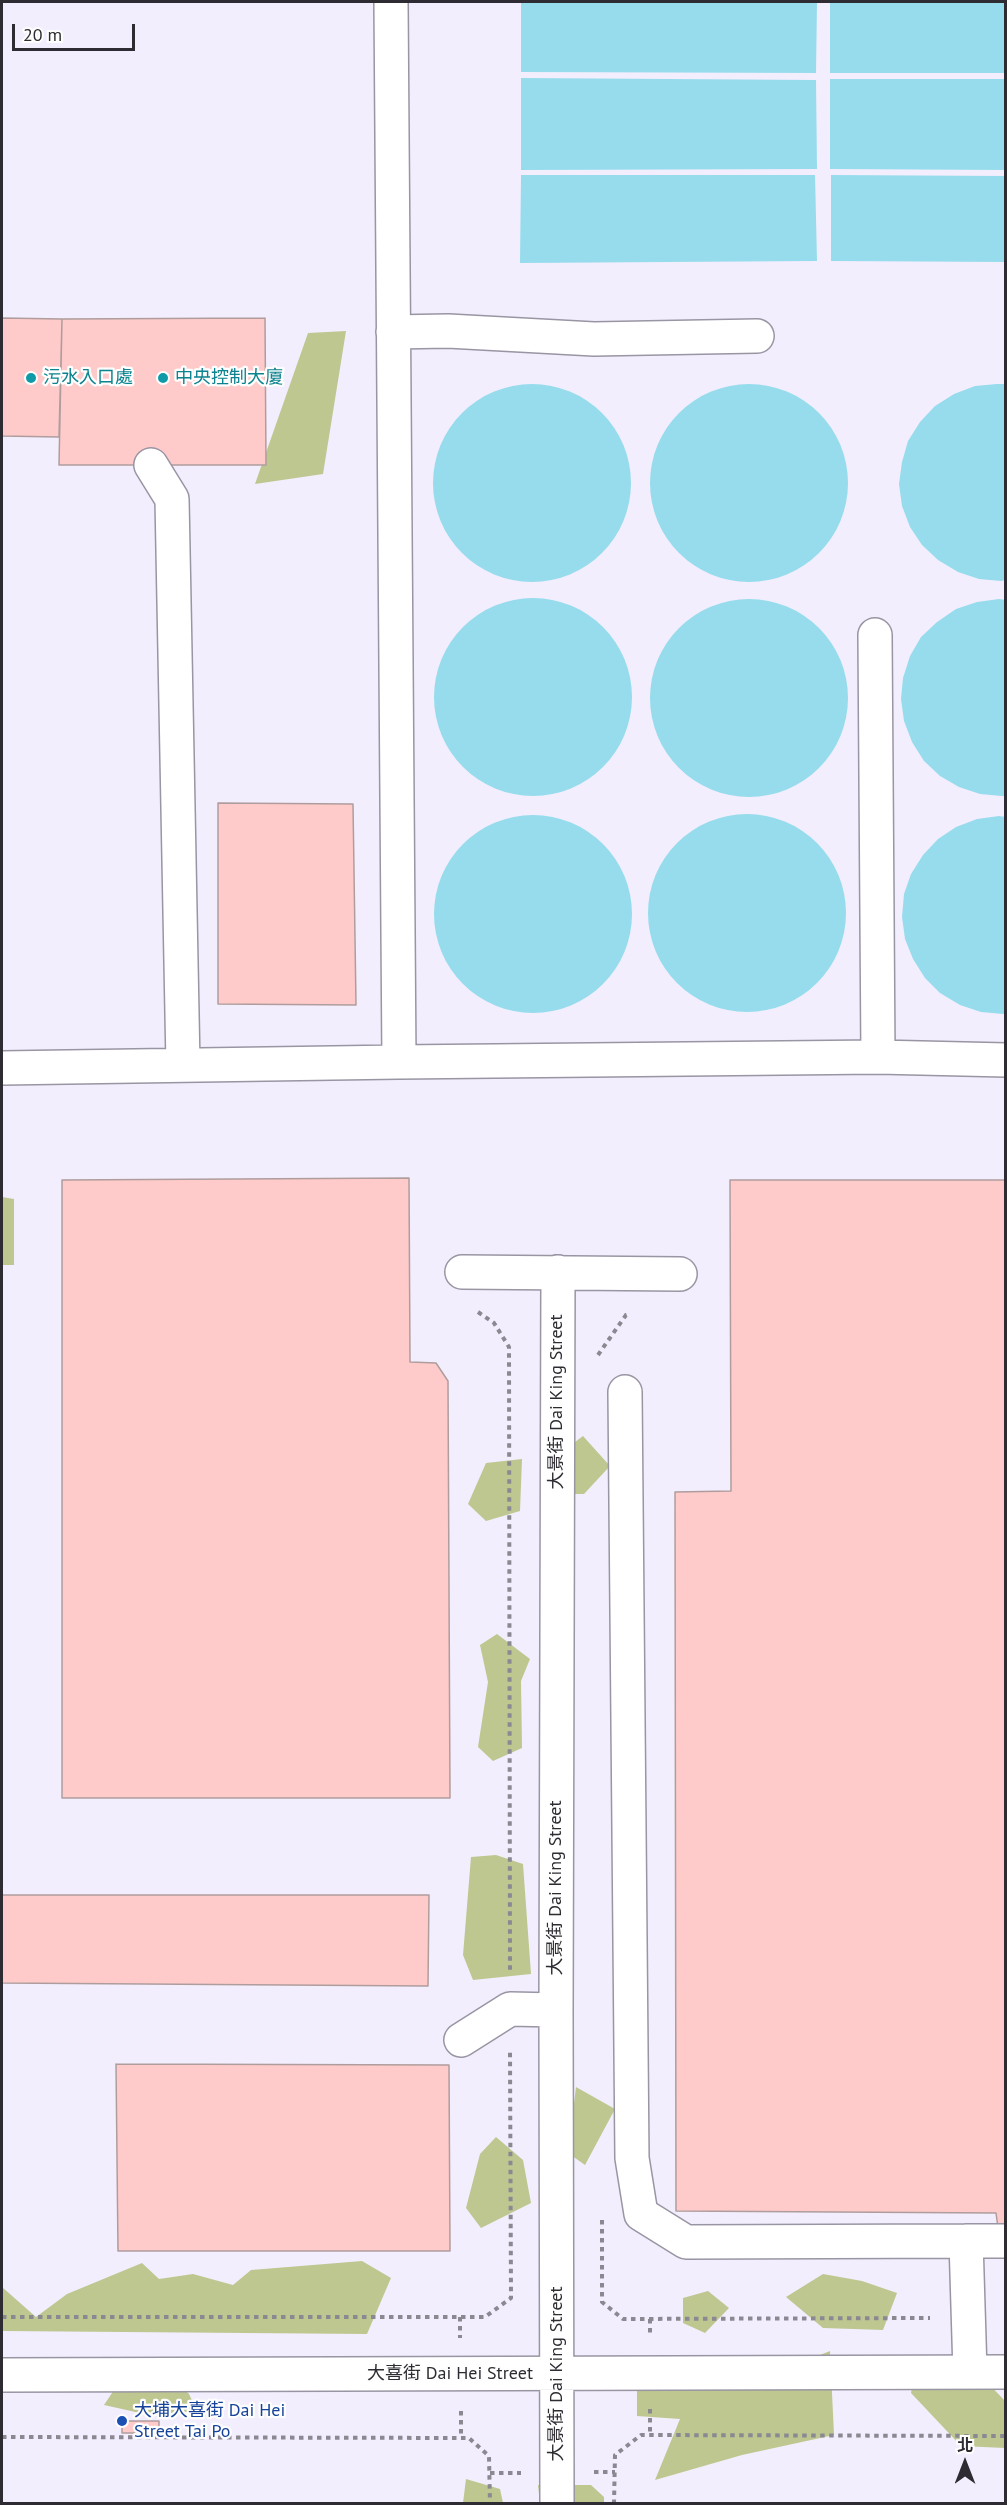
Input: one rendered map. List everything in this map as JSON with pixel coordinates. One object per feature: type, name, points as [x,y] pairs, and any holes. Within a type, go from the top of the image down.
[{"type":"street","points":[[391,2],[399,1062]]},
{"type":"street","points":[[393,332],[448,331],[594,339],[757,336]]},
{"type":"street","points":[[151,465],[172,499],[183,1065]]},
{"type":"street","points":[[874,634],[878,1057]]},
{"type":"street","points":[[2,1068],[878,1057],[1005,1060]]},
{"type":"street","points":[[462,1272],[680,1274]]},
{"type":"street","name":"大景街 Dai King Street","points":[[557,2504],[558,1272]]},
{"type":"street","points":[[625,1392],[632,2158],[641,2214],[686,2242],[1005,2241]]},
{"type":"street","points":[[460,2040],[510,2009],[556,2010]]},
{"type":"street","points":[[966,2241],[970,2372]]},
{"type":"street","name":"大喜街 Dai Hei Street","points":[[2,2375],[1005,2372]]},
{"type":"path","points":[[2,2317],[485,2317],[511,2298],[509,1347],[494,1323],[469,1306]]},
{"type":"path","points":[[614,2504],[615,2455],[641,2435],[1005,2436]]},
{"type":"path","points":[[2,2438],[469,2438],[489,2457],[490,2504]]},
{"type":"green space","points":[[346,331],[323,474],[255,484],[308,333]]},
{"type":"green space","points":[[2,1197],[14,1199],[14,1265],[2,1265]]},
{"type":"green space","points":[[583,1436],[610,1466],[584,1494],[550,1494],[547,1463]]},
{"type":"green space","points":[[522,1459],[520,1511],[486,1521],[468,1504],[486,1463]]},
{"type":"green space","points":[[497,1634],[530,1659],[521,1681],[522,1748],[493,1761],[478,1747],[488,1682],[480,1645]]},
{"type":"green space","points":[[496,1855],[523,1864],[531,1974],[473,1980],[463,1955],[471,1857]]},
{"type":"green space","points":[[576,2087],[615,2109],[585,2165],[568,2153]]},
{"type":"green space","points":[[496,2137],[523,2160],[531,2203],[481,2228],[466,2208],[480,2154]]},
{"type":"green space","points":[[362,2261],[391,2278],[367,2334],[2,2331],[2,2287],[36,2317],[67,2294],[142,2263],[159,2279],[193,2274],[233,2285],[251,2270]]},
{"type":"green space","points":[[823,2274],[862,2281],[897,2293],[883,2330],[823,2328],[786,2297]]},
{"type":"green space","points":[[708,2291],[729,2308],[705,2333],[683,2323],[683,2298]]},
{"type":"green space","points":[[830,2351],[834,2435],[742,2455],[655,2480],[680,2419],[637,2416],[637,2362],[750,2383]]},
{"type":"green space","points":[[156,2359],[189,2394],[197,2411],[149,2415],[104,2405],[134,2360]]},
{"type":"green space","points":[[916,2362],[986,2381],[1005,2401],[1005,2448],[961,2446],[911,2393]]},
{"type":"green space","points":[[466,2479],[500,2489],[503,2503],[463,2503]]},
{"type":"green space","points":[[538,2485],[591,2485],[604,2497],[604,2503],[540,2503]]},
{"type":"water","points":[[521,2],[817,2],[816,73],[521,72]]},
{"type":"water","points":[[830,2],[1005,2],[1005,73],[830,73]]},
{"type":"water","points":[[521,78],[816,80],[817,169],[521,170]]},
{"type":"water","points":[[830,79],[1005,79],[1005,170],[830,169]]},
{"type":"water","points":[[521,175],[815,175],[817,261],[520,263]]},
{"type":"water","points":[[831,175],[1005,176],[1005,262],[831,261]]},
{"type":"water","points":[[532,384],[551,386],[570,392],[587,401],[602,413],[614,428],[623,445],[629,464],[631,483],[629,502],[623,521],[614,538],[602,553],[587,565],[570,574],[551,580],[532,582],[513,580],[494,574],[477,565],[462,553],[450,538],[441,521],[435,502],[433,483],[435,464],[441,445],[450,428],[462,413],[477,401],[494,392],[513,386]]},
{"type":"water","points":[[749,384],[778,388],[796,396],[819,413],[836,436],[844,454],[848,483],[844,512],[836,530],[819,553],[796,570],[778,578],[749,582],[720,578],[702,570],[679,553],[662,530],[654,512],[650,483],[654,454],[662,436],[679,413],[702,396],[720,388]]},
{"type":"water","points":[[1006,384],[1006,580],[1001,581],[979,579],[958,572],[938,560],[922,545],[910,527],[902,506],[899,484],[908,441],[920,422],[935,406],[954,394],[975,386]]},
{"type":"water","points":[[533,598],[552,600],[571,606],[588,615],[603,627],[615,642],[624,659],[630,678],[632,697],[630,716],[624,735],[615,752],[603,767],[588,779],[571,788],[552,794],[533,796],[514,794],[495,788],[478,779],[463,767],[451,752],[442,735],[436,716],[434,697],[436,678],[442,659],[451,642],[463,627],[478,615],[495,606],[514,600]]},
{"type":"water","points":[[749,599],[768,601],[787,607],[804,616],[819,628],[831,643],[840,660],[846,679],[848,698],[846,717],[840,736],[831,753],[819,768],[804,780],[787,789],[768,795],[749,797],[730,795],[711,789],[694,780],[679,768],[667,753],[658,736],[652,717],[650,698],[652,679],[658,660],[667,643],[679,628],[694,616],[711,607],[730,601]]},
{"type":"water","points":[[1006,600],[1006,796],[980,794],[959,787],[940,776],[924,761],[912,742],[904,721],[901,699],[903,678],[910,656],[921,637],[956,609],[977,602]]},
{"type":"water","points":[[747,814],[766,816],[785,822],[802,831],[817,843],[829,858],[838,875],[844,894],[846,913],[844,932],[838,951],[829,968],[817,983],[802,995],[785,1004],[766,1010],[747,1012],[728,1010],[709,1004],[692,995],[677,983],[665,968],[656,951],[650,932],[648,913],[650,894],[656,875],[665,858],[677,843],[692,831],[709,822],[728,816]]},
{"type":"water","points":[[533,815],[552,817],[571,823],[588,832],[603,844],[615,859],[624,876],[630,895],[632,914],[630,933],[624,952],[615,969],[603,984],[588,996],[571,1005],[552,1011],[533,1013],[514,1011],[495,1005],[478,996],[463,984],[451,969],[442,952],[436,933],[434,914],[436,895],[442,876],[451,859],[463,844],[478,832],[495,823],[514,817]]},
{"type":"water","points":[[1006,817],[1006,1014],[981,1012],[960,1005],[940,993],[925,978],[913,959],[905,939],[902,917],[904,894],[911,874],[923,855],[938,839],[956,827],[977,819]]},
{"type":"building","name":"污水入口處","points":[[2,318],[62,319],[59,437],[2,436]]},
{"type":"building","name":"中央控制大廈","points":[[265,318],[266,465],[59,465],[62,319]]},
{"type":"building","points":[[218,803],[353,804],[356,1005],[218,1004]]},
{"type":"building","points":[[409,1178],[410,1362],[436,1363],[448,1381],[450,1798],[62,1798],[62,1180]]},
{"type":"building","points":[[730,1180],[1006,1180],[1006,2235],[999,2235],[996,2213],[676,2211],[675,1492],[731,1491]]},
{"type":"building","points":[[2,1895],[429,1895],[428,1986],[2,1983]]},
{"type":"building","points":[[116,2064],[449,2065],[450,2251],[118,2251]]},
{"type":"building","points":[[122,2421],[159,2421],[159,2433],[122,2433]]},
{"type":"place","name":"污水入口處","points":[[31,378]]},
{"type":"place","name":"中央控制大廈","points":[[163,378]]},
{"type":"place","name":"大埔大喜街 Dai Hei Street Tai Po","points":[[122,2421]]}]
